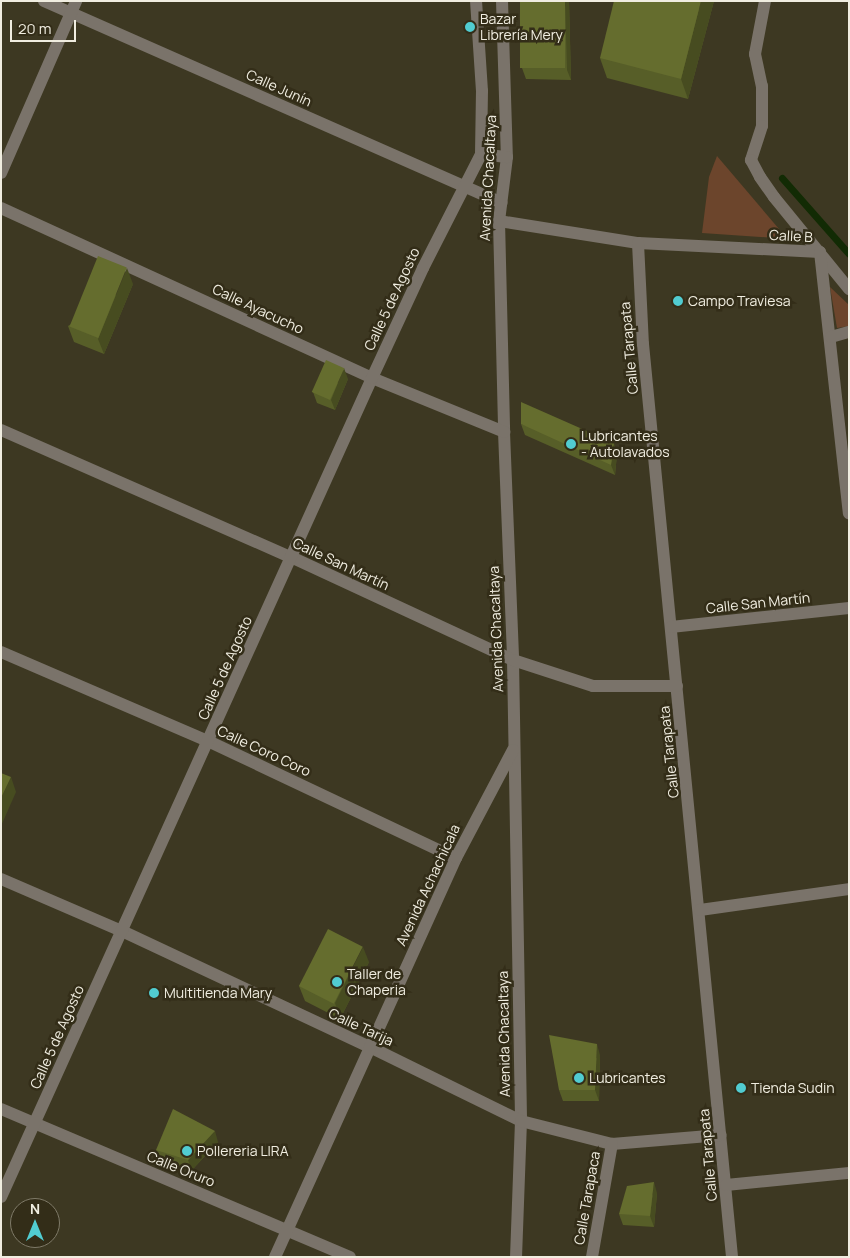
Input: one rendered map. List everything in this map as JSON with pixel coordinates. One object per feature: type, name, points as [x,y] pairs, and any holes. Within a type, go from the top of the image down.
[{"type":"street","name":"Calle Junín","points":[[44,1],[464,185],[501,204]]},
{"type":"street","points":[[1,173],[76,1]]},
{"type":"street","points":[[476,1],[482,91],[481,154],[506,157]]},
{"type":"street","name":"Avenida Chacaltaya","points":[[502,1],[506,157],[499,221],[504,432],[513,660],[521,1121],[516,1257]]},
{"type":"street","points":[[765,1],[755,54],[762,86],[762,126],[751,160],[769,190],[849,289]]},
{"type":"street","name":"Calle 5 de Agosto","points":[[1,1198],[372,378],[464,185],[481,154]]},
{"type":"street","name":"Calle Ayacucho","points":[[1,208],[372,378],[504,432]]},
{"type":"street","name":"Calle B","points":[[499,221],[638,243],[820,252],[831,337],[849,513]]},
{"type":"street","name":"Calle Tarapata","points":[[638,243],[643,344],[700,910],[732,1257]]},
{"type":"street","points":[[831,337],[849,332]]},
{"type":"street","name":"Calle San Martín","points":[[1,430],[292,558],[513,660],[593,686],[677,686]]},
{"type":"street","name":"Calle San Martín","points":[[671,627],[849,608]]},
{"type":"street","name":"Calle Coro Coro","points":[[1,652],[208,742],[456,858]]},
{"type":"street","name":"Avenida Achachicala","points":[[275,1257],[456,858],[514,748]]},
{"type":"street","name":"Calle Tarija","points":[[1,879],[122,930],[370,1047],[521,1121],[612,1144],[721,1136]]},
{"type":"street","points":[[700,910],[849,889]]},
{"type":"street","name":"Calle Oruro","points":[[1,1109],[288,1229],[350,1257]]},
{"type":"street","name":"Calle Tarapaca","points":[[592,1257],[612,1144]]},
{"type":"street","points":[[726,1185],[849,1173]]},
{"type":"shaded area","points":[[717,156],[779,229],[776,238],[702,233],[709,177]]},
{"type":"shaded area","points":[[830,287],[849,305],[849,326],[837,328]]},
{"type":"building","points":[[520,1],[565,1],[565,68],[520,68]]},
{"type":"building","points":[[614,1],[701,1],[681,79],[600,58]]},
{"type":"building","points":[[98,256],[127,268],[98,338],[70,326]]},
{"type":"building","points":[[326,360],[344,368],[330,400],[312,392]]},
{"type":"building","points":[[521,402],[614,443],[611,465],[521,424]]},
{"type":"building","points":[[1,773],[11,777],[1,798]]},
{"type":"building","points":[[328,929],[363,947],[334,1004],[299,986]]},
{"type":"building","name":"Lubricantes","points":[[549,1035],[597,1044],[595,1090],[559,1090]]},
{"type":"building","name":"Pollereria LIRA","points":[[173,1109],[215,1131],[188,1160],[156,1150]]},
{"type":"building","points":[[654,1182],[650,1216],[619,1214],[627,1186]]},
{"type":"waterway","points":[[782,178],[849,254]]},
{"type":"place","name":"Bazar Librería Mery","points":[[470,27]]},
{"type":"place","name":"Campo Traviesa","points":[[678,301]]},
{"type":"place","name":"Lubricantes - Autolavados","points":[[571,444]]},
{"type":"place","name":"Taller de Chaperia","points":[[337,982]]},
{"type":"place","name":"Multitienda Mary","points":[[154,993]]},
{"type":"place","name":"Lubricantes","points":[[579,1078]]},
{"type":"place","name":"Tienda Sudin","points":[[741,1088]]},
{"type":"place","name":"Pollereria LIRA","points":[[187,1151]]}]
